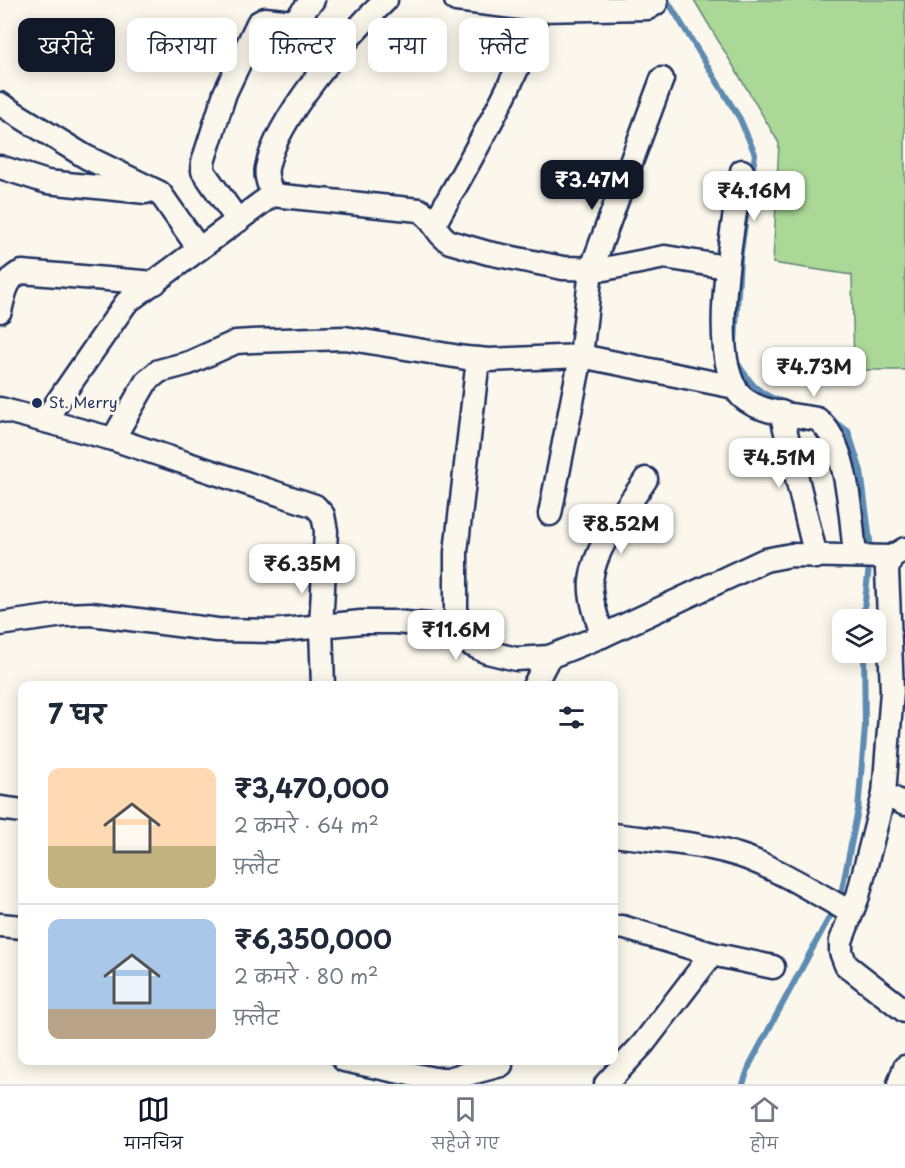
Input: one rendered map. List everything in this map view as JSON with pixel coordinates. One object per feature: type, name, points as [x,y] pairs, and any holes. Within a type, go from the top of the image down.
[{"type":"street","points":[[238,221],[203,171],[202,162],[225,93],[261,20],[293,22],[313,0]]},
{"type":"street","points":[[272,195],[266,172],[276,142],[305,94],[344,42],[386,0]]},
{"type":"street","points":[[456,0],[648,8],[656,3],[656,0]]},
{"type":"street","points":[[434,225],[522,57],[538,5]]},
{"type":"street","points":[[550,514],[581,356],[591,270],[662,79]]},
{"type":"street","points":[[0,104],[86,158],[160,193],[199,249]]},
{"type":"street","points":[[0,168],[47,182],[160,193]]},
{"type":"street","points":[[742,171],[726,267],[725,353],[735,387],[750,403],[817,419],[825,425],[842,468],[855,555]]},
{"type":"street","points":[[45,420],[126,303],[272,195],[418,210],[427,214],[438,234],[450,242],[488,254],[551,267],[591,270],[665,257],[726,267]]},
{"type":"street","points":[[0,311],[9,279],[14,274],[22,272],[155,283]]},
{"type":"street","points":[[113,439],[146,382],[159,371],[189,363],[236,342],[345,338],[477,359],[581,356],[735,387]]},
{"type":"street","points":[[711,384],[725,353]]},
{"type":"street","points":[[456,639],[456,552],[477,359]]},
{"type":"street","points":[[0,409],[113,439],[315,506],[319,510],[326,531],[321,627],[322,681]]},
{"type":"street","points":[[781,412],[816,557]]},
{"type":"street","points":[[602,636],[591,583],[594,565],[646,478]]},
{"type":"street","points":[[0,624],[64,615],[91,614],[217,630],[273,631],[360,622],[395,622],[429,625],[487,652],[516,659],[549,657],[602,636],[765,560],[791,555],[816,557],[898,553],[887,595],[897,647],[898,678],[884,794],[858,896],[850,912],[841,941],[841,952],[846,965],[905,1011]]},
{"type":"street","points":[[537,681],[549,657]]},
{"type":"street","points":[[884,794],[905,804]]},
{"type":"street","points":[[0,808],[18,810]]},
{"type":"street","points":[[618,836],[693,846],[745,858],[796,881],[850,912]]},
{"type":"street","points":[[0,925],[18,927]]},
{"type":"street","points":[[618,928],[712,954],[773,967]]},
{"type":"street","points":[[606,1084],[643,1044],[712,954]]},
{"type":"street","points":[[368,1065],[434,1079],[448,1079],[501,1070]]},
{"type":"street","points":[[899,1084],[905,1067]]},
{"type":"green space","points":[[694,0],[905,0],[905,370],[854,370],[852,275],[773,263],[779,143]]},
{"type":"waterway","points":[[667,0],[740,119],[755,154],[740,259],[735,342]]},
{"type":"waterway","points":[[736,361],[756,388],[786,403]]},
{"type":"waterway","points":[[831,420],[848,431],[861,471],[871,549]]},
{"type":"waterway","points":[[864,609],[869,566]]},
{"type":"waterway","points":[[841,894],[858,810],[865,727],[864,663]]},
{"type":"waterway","points":[[743,1084],[750,1064],[830,916]]},
{"type":"place","name":"St. Merry","points":[[37,403]]}]
